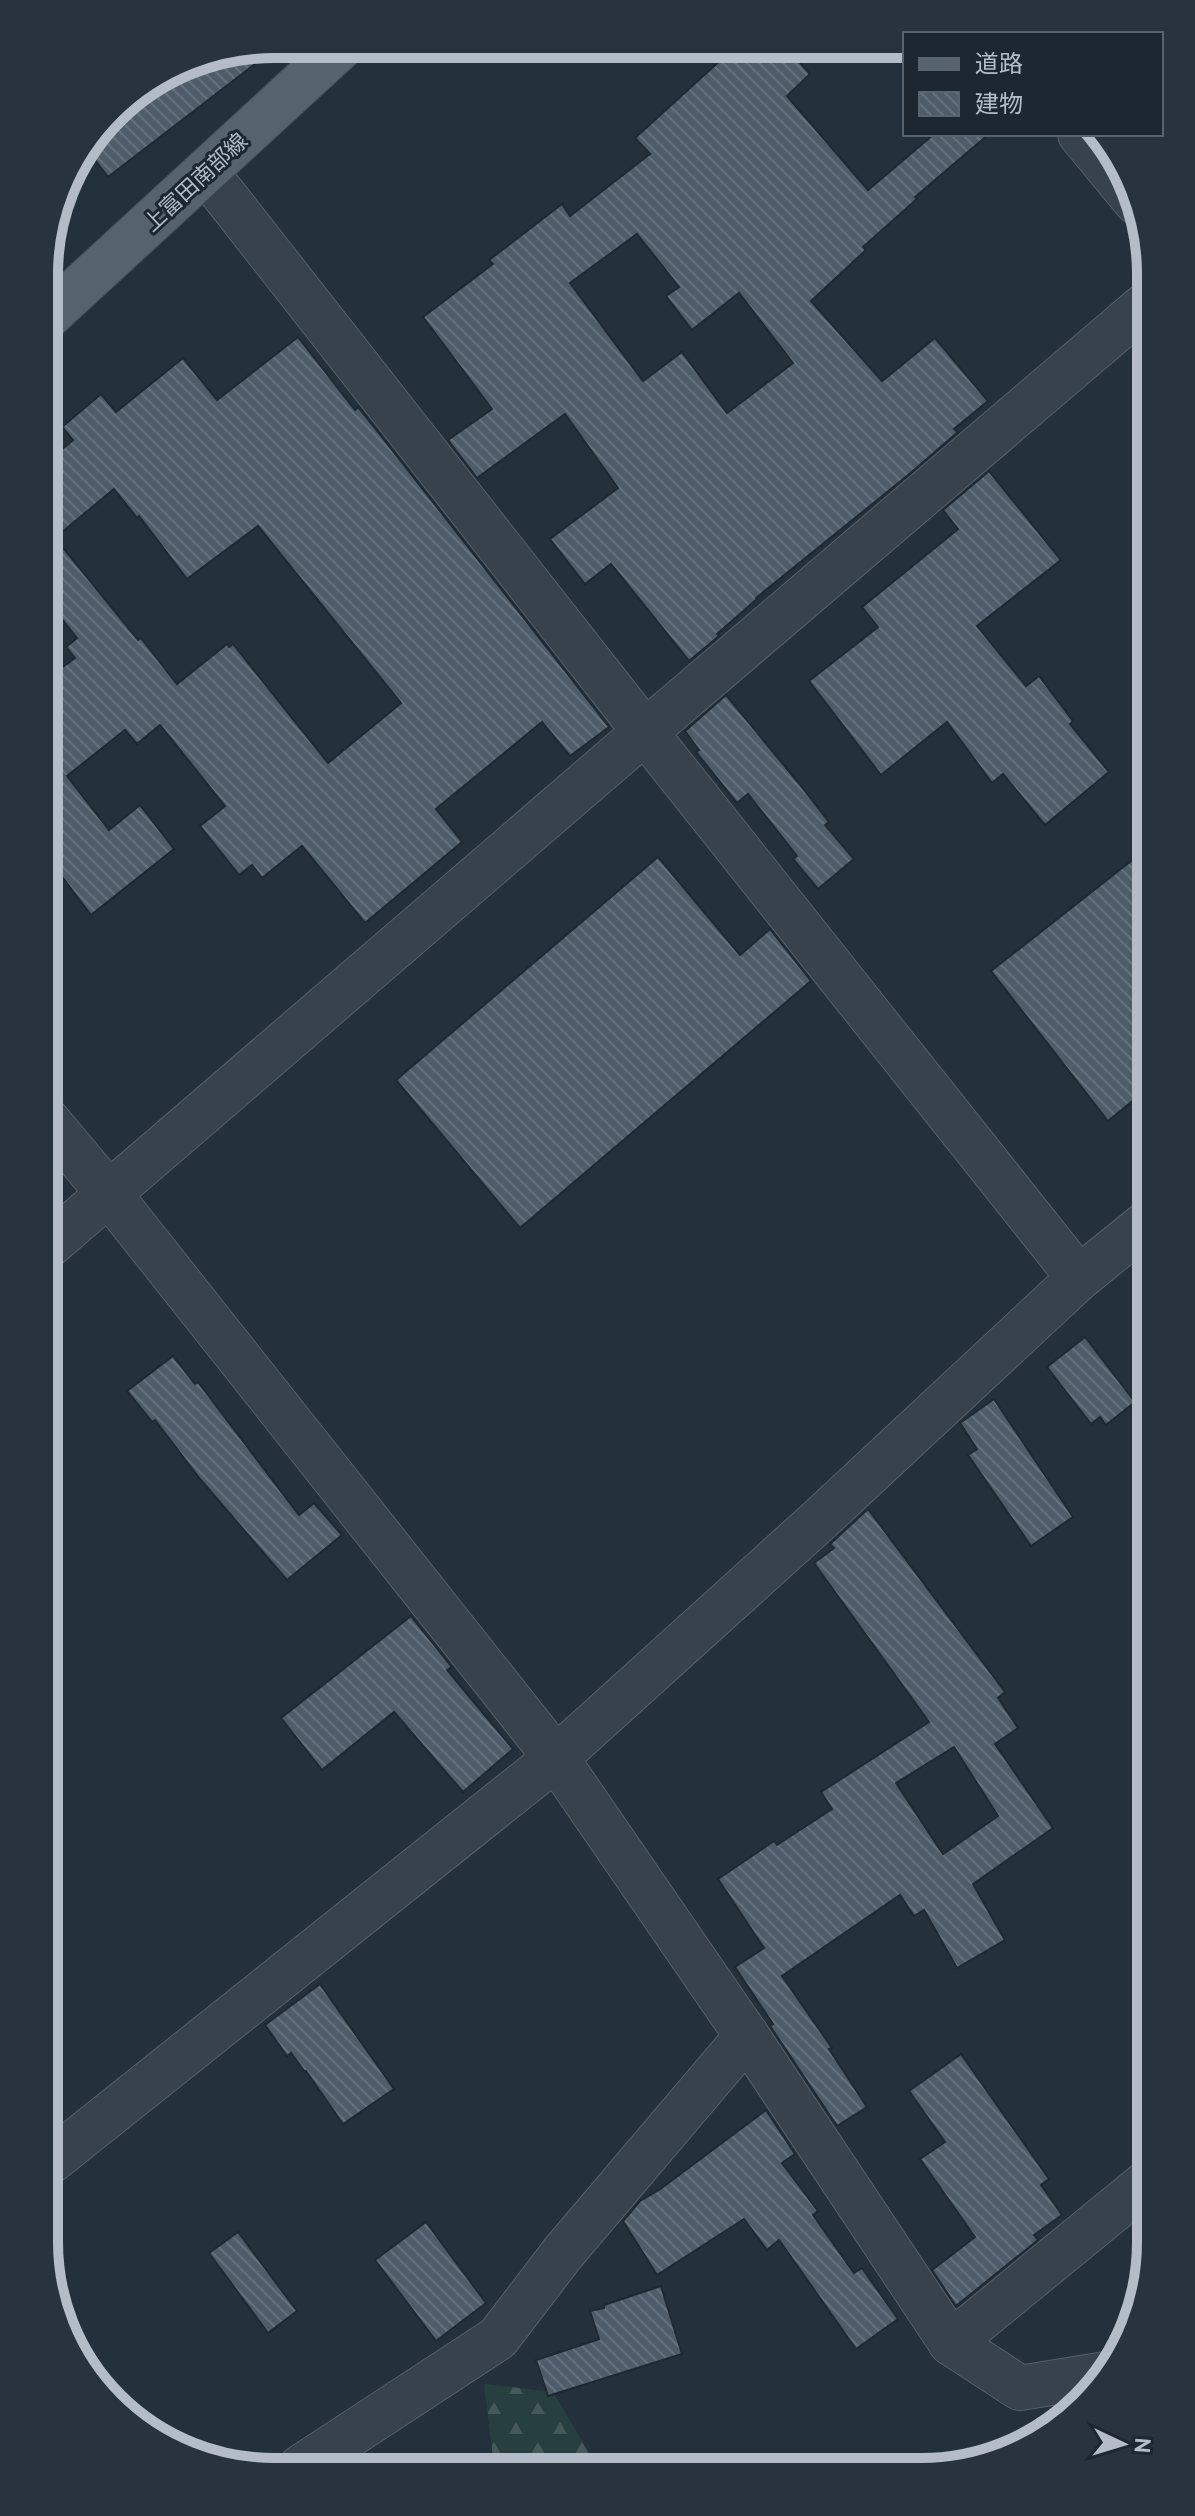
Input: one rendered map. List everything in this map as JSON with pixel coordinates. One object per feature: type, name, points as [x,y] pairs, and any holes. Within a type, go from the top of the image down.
[{"type":"main road","name":"上富田南部線","points":[[58,307],[329,58]]},
{"type":"street","points":[[1082,136],[1111,171]]},
{"type":"street","points":[[206,172],[1079,1278]]},
{"type":"street","points":[[58,1238],[1137,312]]},
{"type":"street","points":[[58,1133],[556,1758],[747,2036],[951,2343],[1020,2388],[1089,2377]]},
{"type":"street","points":[[58,2155],[556,1758],[817,1522],[1079,1278],[1137,1231]]},
{"type":"street","points":[[315,2458],[498,2338],[562,2254],[747,2036]]},
{"type":"street","points":[[951,2343],[1137,2191]]},
{"type":"green space","points":[[484,2384],[553,2392],[592,2458],[493,2458]]},
{"type":"building","points":[[723,58],[796,58],[810,74],[787,96],[868,190],[932,136],[987,136],[915,197],[917,199],[863,247],[866,250],[811,301],[882,381],[935,338],[988,401],[954,429],[958,432],[756,598],[689,661],[611,564],[585,584],[550,539],[618,488],[565,414],[477,478],[448,440],[492,409],[423,317],[493,264],[489,260],[562,204],[570,216],[650,154],[635,138]],"holes":[[[637,234],[679,287],[666,296],[692,330],[739,293],[793,363],[727,413],[682,352],[643,381],[570,283]]]},
{"type":"building","points":[[262,59],[108,177],[93,157],[121,121],[154,94],[204,69]]},
{"type":"building","points":[[298,337],[355,410],[358,407],[375,428],[609,727],[570,756],[542,722],[436,809],[462,842],[365,923],[302,846],[262,878],[252,865],[239,875],[200,826],[225,806],[160,725],[137,744],[125,730],[67,776],[109,830],[140,805],[174,849],[91,915],[58,872],[58,670],[75,658],[66,647],[77,638],[58,614],[58,542],[177,684],[227,644],[229,647],[233,644],[328,763],[401,703],[258,526],[187,579],[139,516],[137,518],[114,489],[58,536],[58,452],[73,440],[62,427],[101,394],[116,412],[183,358],[217,400]]},
{"type":"building","points":[[989,471],[1061,560],[977,626],[1026,686],[1039,676],[1073,721],[1070,724],[1109,772],[1045,825],[1003,774],[992,783],[947,722],[881,775],[809,681],[878,627],[862,607],[958,529],[943,510]]},
{"type":"building","points":[[726,695],[829,822],[825,825],[854,859],[818,889],[793,859],[797,856],[748,794],[737,803],[696,752],[699,750],[685,731]]},
{"type":"building","points":[[1137,856],[1137,1097],[1108,1121],[991,971]]},
{"type":"building","points":[[658,857],[740,955],[770,929],[811,981],[520,1228],[396,1080]]},
{"type":"building","points":[[1085,1337],[1135,1402],[1106,1425],[1100,1417],[1091,1424],[1047,1367]]},
{"type":"building","points":[[173,1356],[195,1384],[198,1382],[299,1515],[314,1503],[342,1535],[287,1580],[200,1479],[155,1420],[152,1422],[127,1391]]},
{"type":"building","points":[[994,1399],[1073,1517],[1031,1546],[968,1455],[977,1449],[960,1423]]},
{"type":"building","points":[[868,1509],[1005,1692],[998,1698],[1018,1728],[995,1744],[1053,1828],[973,1884],[1005,1940],[957,1968],[924,1910],[914,1916],[900,1895],[782,1976],[832,2048],[829,2049],[867,2107],[837,2126],[735,1967],[764,1948],[718,1879],[774,1841],[777,1845],[832,1809],[821,1792],[929,1722],[814,1563],[834,1548],[830,1544]],"holes":[[[954,1747],[998,1816],[943,1854],[896,1783]]]},
{"type":"building","points":[[411,1616],[452,1667],[447,1670],[513,1749],[463,1792],[394,1712],[322,1770],[281,1718]]},
{"type":"building","points":[[320,1984],[394,2089],[343,2124],[306,2071],[291,2053],[287,2056],[265,2025]]},
{"type":"building","points":[[961,2054],[1049,2179],[1041,2185],[1062,2215],[1034,2235],[1038,2240],[956,2306],[932,2270],[975,2237],[920,2159],[945,2142],[909,2091]]},
{"type":"building","points":[[766,2110],[795,2154],[782,2163],[818,2211],[813,2215],[854,2273],[862,2268],[898,2319],[856,2349],[779,2240],[767,2250],[744,2219],[657,2275],[623,2221],[640,2201]]},
{"type":"building","points":[[426,2222],[486,2303],[436,2341],[375,2260]]},
{"type":"building","points":[[238,2232],[297,2311],[268,2333],[209,2253]]},
{"type":"building","points":[[661,2286],[682,2354],[548,2396],[536,2360],[599,2339],[590,2311]]}]
